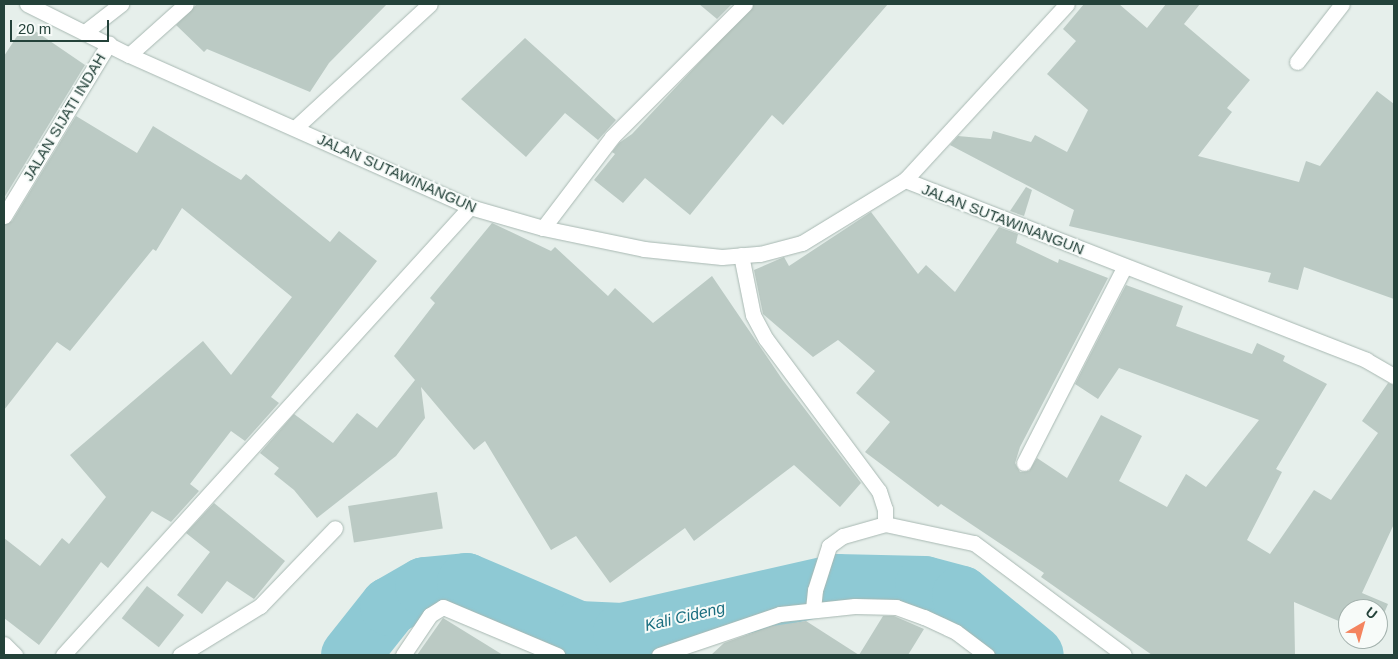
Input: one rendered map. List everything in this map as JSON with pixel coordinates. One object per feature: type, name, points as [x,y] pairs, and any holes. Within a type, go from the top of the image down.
[{"type":"street","name":"JALAN SUTAWINANGUN","points":[[27,4],[130,54],[470,207],[543,228],[644,249],[722,257],[741,255],[802,243],[905,180],[1366,360],[1394,376]]},
{"type":"street","points":[[85,32],[121,4]]},
{"type":"street","points":[[130,54],[186,4]]},
{"type":"street","points":[[295,128],[430,4]]},
{"type":"street","points":[[543,228],[612,137],[745,4]]},
{"type":"street","points":[[905,180],[1066,4]]},
{"type":"street","points":[[1297,62],[1342,4]]},
{"type":"street","name":"JALAN SIJATI INDAH","points":[[4,216],[110,43]]},
{"type":"street","points":[[63,655],[470,207]]},
{"type":"street","points":[[741,255],[747,294],[758,323],[879,491],[885,509],[885,524]]},
{"type":"street","points":[[1024,463],[1125,266]]},
{"type":"street","points":[[813,609],[815,590],[823,557],[837,540],[885,524],[974,543],[1124,655]]},
{"type":"street","points":[[180,655],[260,606],[335,528]]},
{"type":"street","points":[[403,655],[430,615],[443,607],[557,655]]},
{"type":"street","points":[[659,655],[780,614],[813,609],[896,607],[956,632],[987,655]]},
{"type":"street","points":[[4,644],[15,655]]},
{"type":"building","points":[[197,4],[387,4],[329,63],[310,92],[207,49],[204,52],[176,25]]},
{"type":"building","points":[[699,4],[732,4],[717,19]]},
{"type":"building","points":[[754,4],[888,4],[783,125],[772,115],[690,215],[645,178],[623,203],[594,180],[615,154],[612,152],[619,143],[632,134]]},
{"type":"building","points":[[1084,4],[1119,4],[1147,28],[1166,4],[1200,4],[1184,24],[1250,80],[1227,108],[1232,112],[1198,156],[1299,182],[1306,161],[1320,166],[1377,91],[1394,104],[1394,299],[1304,267],[1298,290],[1268,282],[1271,273],[1069,226],[1074,210],[950,145],[958,136],[991,139],[993,131],[1031,142],[1035,135],[1067,152],[1088,110],[1047,74],[1076,41],[1063,29]]},
{"type":"building","points":[[25,24],[85,65],[4,198],[4,56]]},
{"type":"building","points":[[525,38],[616,120],[598,140],[565,113],[526,157],[461,99]]},
{"type":"building","points":[[76,116],[137,153],[153,126],[241,180],[246,174],[330,242],[339,231],[377,261],[271,397],[279,403],[245,441],[231,431],[190,484],[199,491],[171,522],[152,511],[108,568],[101,562],[39,645],[4,618],[4,538],[40,566],[62,538],[69,544],[106,497],[70,455],[203,341],[231,375],[292,297],[182,208],[156,251],[153,249],[70,351],[57,342],[4,410],[4,225],[12,221]]},
{"type":"building","points":[[1026,187],[1032,190],[1024,216],[1010,211]]},
{"type":"building","points":[[871,212],[918,274],[926,265],[955,292],[999,227],[1018,234],[1016,243],[1058,263],[1059,259],[1108,278],[1020,447],[1015,463],[1020,472],[1029,471],[1037,458],[1067,478],[1101,415],[1142,436],[1119,481],[1167,507],[1186,474],[1206,487],[1259,420],[1119,368],[1098,399],[1075,384],[1126,285],[1183,306],[1176,326],[1252,354],[1257,343],[1285,356],[1283,361],[1327,384],[1276,469],[1282,472],[1247,540],[1270,554],[1314,490],[1331,500],[1378,433],[1362,421],[1388,383],[1394,385],[1394,524],[1362,593],[1376,599],[1338,599],[1338,621],[1294,602],[1295,655],[1152,655],[1041,577],[1044,573],[941,504],[938,507],[865,452],[890,422],[856,393],[875,371],[838,340],[813,357],[763,314],[754,270],[784,257],[789,266]]},
{"type":"building","points":[[492,223],[551,251],[555,247],[608,296],[615,288],[653,323],[712,276],[782,379],[861,483],[840,507],[794,465],[694,541],[685,528],[610,583],[576,536],[551,550],[485,441],[474,450],[421,387],[425,418],[396,456],[317,518],[294,490],[274,474],[279,468],[260,453],[294,414],[333,443],[357,413],[377,428],[415,380],[394,356],[435,303],[430,298]]},
{"type":"building","points":[[437,492],[443,529],[354,543],[348,506]]},
{"type":"building","points":[[214,503],[285,561],[254,599],[227,581],[202,614],[177,595],[210,552],[186,533]]},
{"type":"building","points":[[147,586],[184,615],[159,647],[122,618]]},
{"type":"building","points":[[883,616],[894,616],[924,629],[908,655],[859,655]]},
{"type":"building","points":[[443,618],[503,655],[417,655]]},
{"type":"building","points":[[806,621],[859,655],[711,655],[724,643],[772,626]]},
{"type":"waterway","name":"Kali Cideng","points":[[350,655],[389,606],[424,586],[466,582],[578,630],[622,632],[836,583],[924,585],[961,595],[1034,655]]}]
